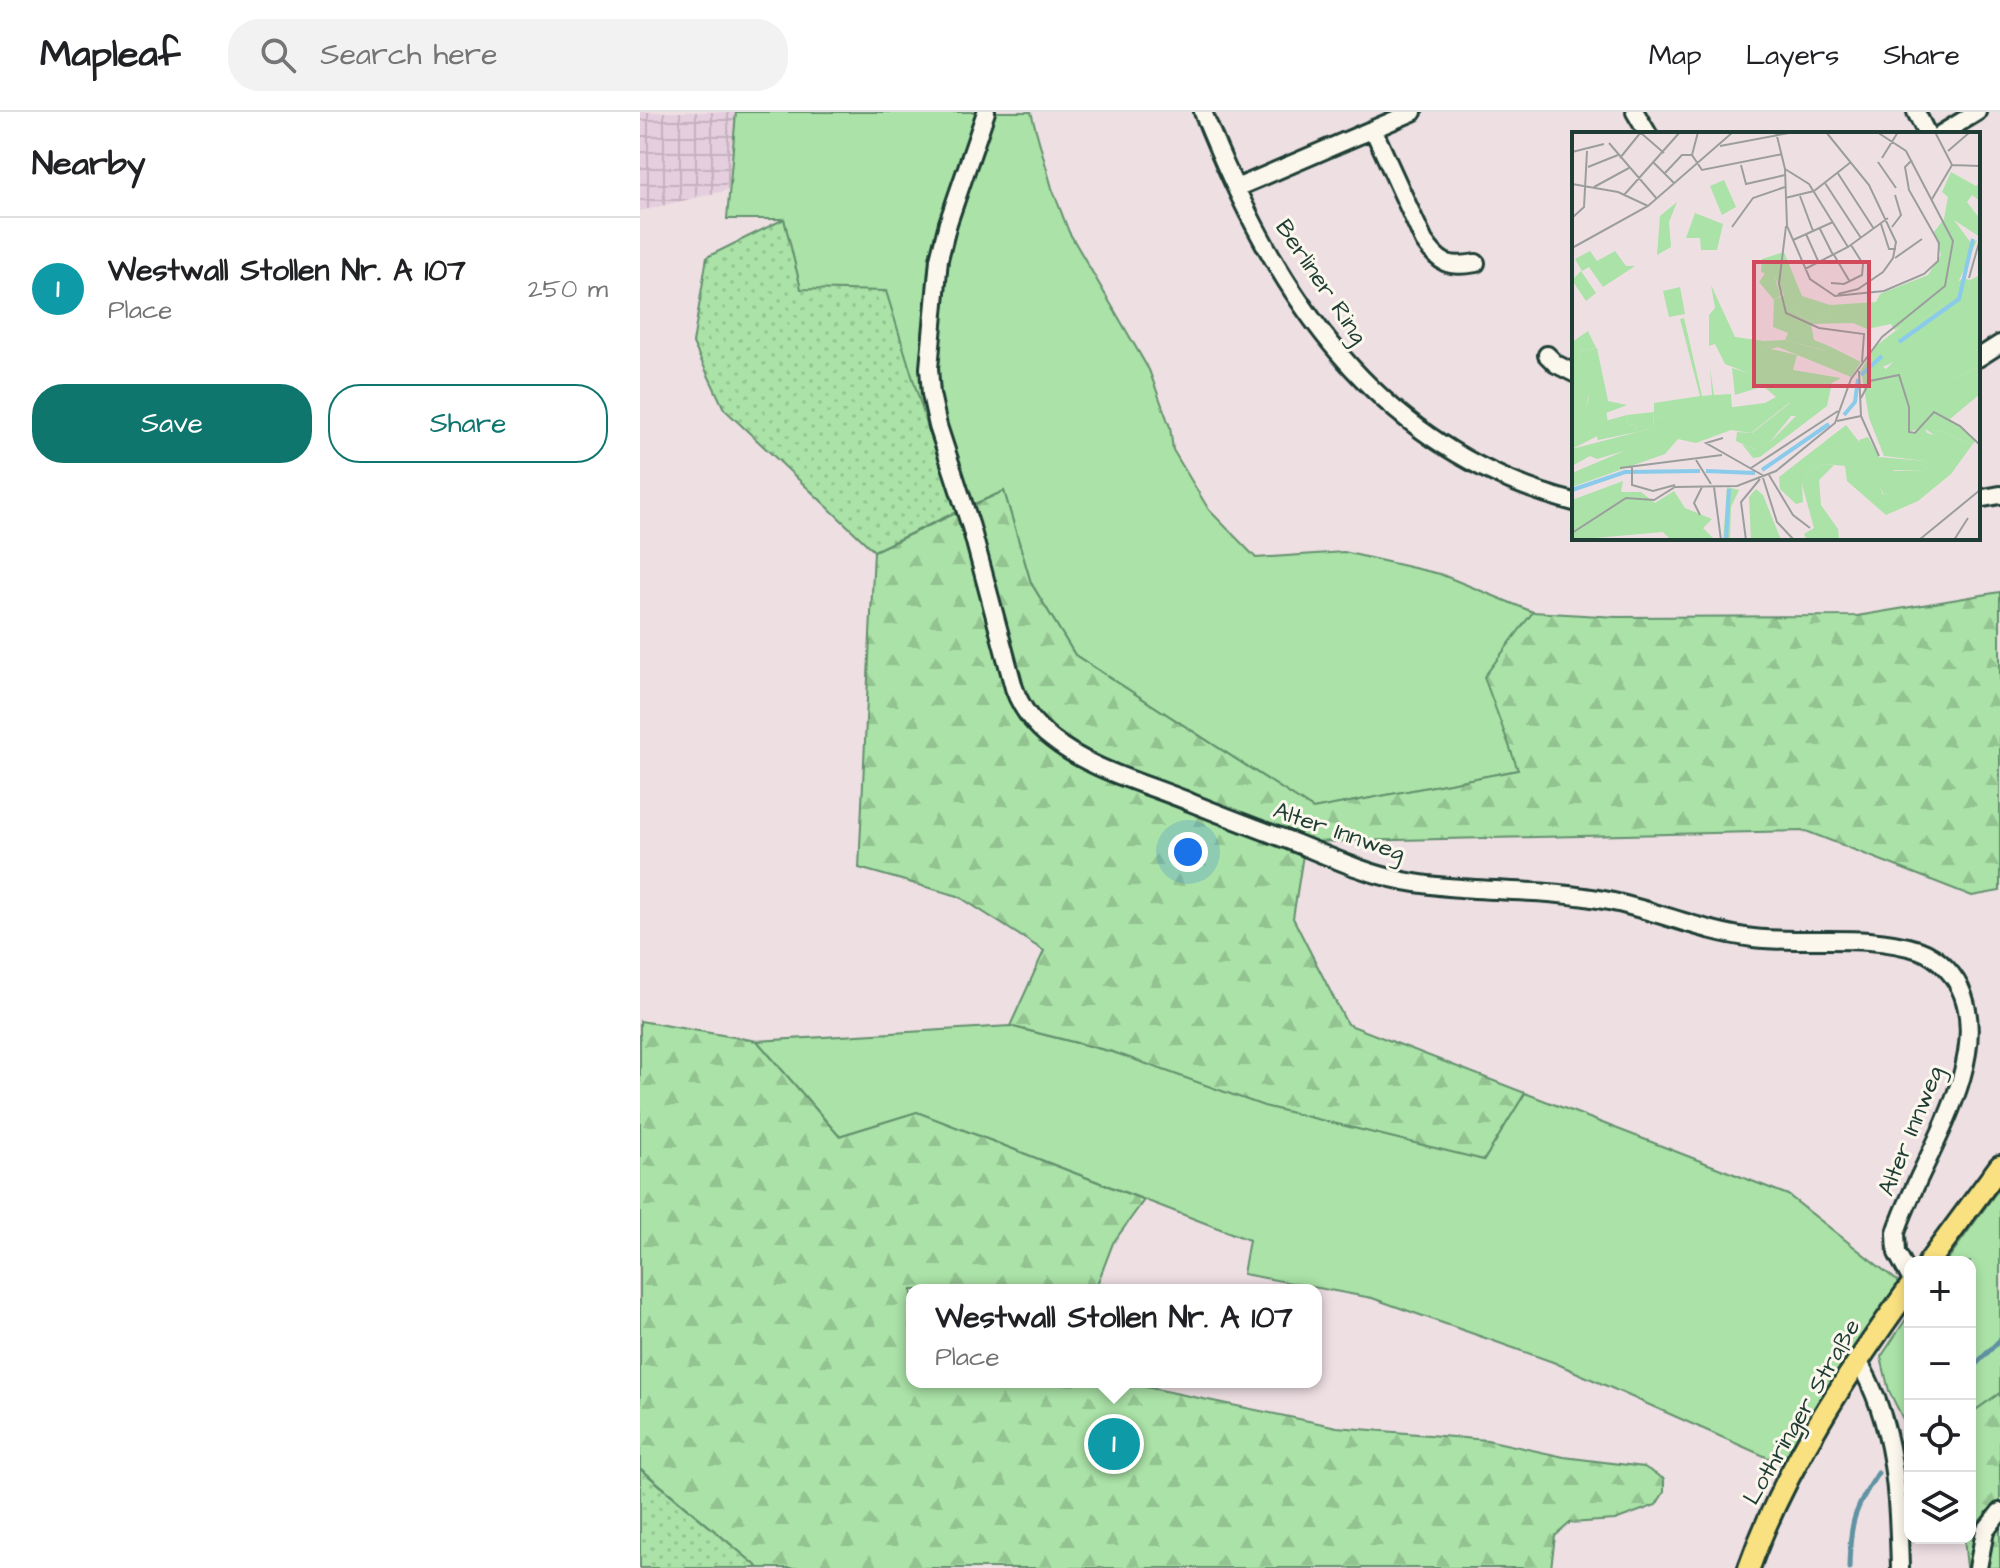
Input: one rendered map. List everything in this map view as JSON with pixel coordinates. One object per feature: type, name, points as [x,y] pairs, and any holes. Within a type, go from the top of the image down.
[{"type":"main road","points":[[1933,1256],[2000,1166]]},
{"type":"main road","name":"Lothringer Straße","points":[[1749,1568],[1785,1485],[1858,1361],[1904,1296]]},
{"type":"street","name":"Alter Innweg","points":[[986,112],[939,259],[929,368],[931,394],[1014,688],[1019,703],[1036,725],[1053,740],[1109,771],[1321,855],[1401,880],[1448,888],[1597,899],[1721,933],[1755,938],[1858,941],[1906,946],[1934,956],[1963,995],[1967,1021],[1966,1052],[1960,1085],[1896,1233],[1897,1253],[1904,1266]]},
{"type":"street","name":"Berliner Ring","points":[[1203,112],[1236,188],[1272,257],[1327,340],[1377,396],[1431,439],[1468,461],[1509,481],[1572,502]]},
{"type":"street","points":[[1236,188],[1411,112]]},
{"type":"street","points":[[1635,112],[1647,132]]},
{"type":"street","points":[[1916,112],[1926,132]]},
{"type":"street","points":[[1944,132],[1977,112]]},
{"type":"street","points":[[1373,129],[1424,241],[1435,257],[1444,263],[1459,266],[1476,263]]},
{"type":"street","points":[[1980,357],[2000,344]]},
{"type":"street","points":[[1547,355],[1572,372]]},
{"type":"street","points":[[1556,498],[1572,488]]},
{"type":"street","points":[[1980,499],[2000,495]]},
{"type":"street","points":[[1858,1361],[1869,1378],[1878,1402],[1893,1458],[1898,1494],[1900,1568]]},
{"type":"street","points":[[1978,1568],[1985,1531],[2000,1512]]},
{"type":"shaded area","points":[[640,112],[736,112],[728,190],[640,211]]},
{"type":"green space","points":[[736,112],[1031,112],[1052,188],[1069,232],[1149,370],[1170,427],[1173,450],[1209,510],[1256,558],[1344,552],[1440,574],[1533,612],[1485,677],[1519,770],[1313,809],[1075,655],[1031,583],[1004,491],[958,511],[928,428],[801,290],[784,219],[727,219]]},
{"type":"green space","points":[[784,219],[801,289],[886,291],[928,428],[958,511],[874,551],[724,409],[693,343],[707,257]]},
{"type":"green space","points":[[1004,491],[1031,583],[1075,655],[1313,809],[1518,770],[1484,677],[1533,612],[1617,617],[1857,616],[2000,592],[2000,891],[1972,896],[1806,831],[1305,842],[1293,918],[1347,1024],[1525,1093],[1484,1160],[1264,1106],[1113,1052],[1010,1026],[1044,951],[958,896],[859,868],[874,551]]},
{"type":"green space","points":[[640,1021],[757,1041],[839,1136],[917,1112],[1144,1200],[1113,1243],[1097,1284],[906,1284],[906,1388],[1151,1388],[1337,1427],[1487,1440],[1564,1457],[1644,1467],[1664,1479],[1664,1492],[1656,1505],[1615,1520],[1570,1523],[1555,1536],[1551,1568],[759,1568],[640,1468]]},
{"type":"green space","points":[[1010,1026],[1112,1052],[1484,1160],[1525,1093],[1788,1195],[1900,1283],[1782,1464],[1553,1362],[1372,1298],[1322,1289],[1322,1284],[1297,1284],[1243,1274],[1249,1240],[917,1112],[839,1136],[757,1041]]},
{"type":"green space","points":[[2000,1187],[2000,1393],[1976,1410],[1976,1256],[1950,1256]]},
{"type":"green space","points":[[1904,1322],[1904,1421],[1889,1391],[1881,1357]]},
{"type":"green space","points":[[2000,1393],[2000,1568],[1967,1568],[1965,1544],[1976,1544],[1976,1410]]},
{"type":"green space","points":[[640,1469],[759,1568],[640,1568]]},
{"type":"waterway","points":[[1976,1364],[2000,1340]]},
{"type":"waterway","points":[[1849,1568],[1854,1518],[1878,1473]]},
{"type":"place","name":"Westwall Stollen Nr. A 107","points":[[1114,1444]]}]
